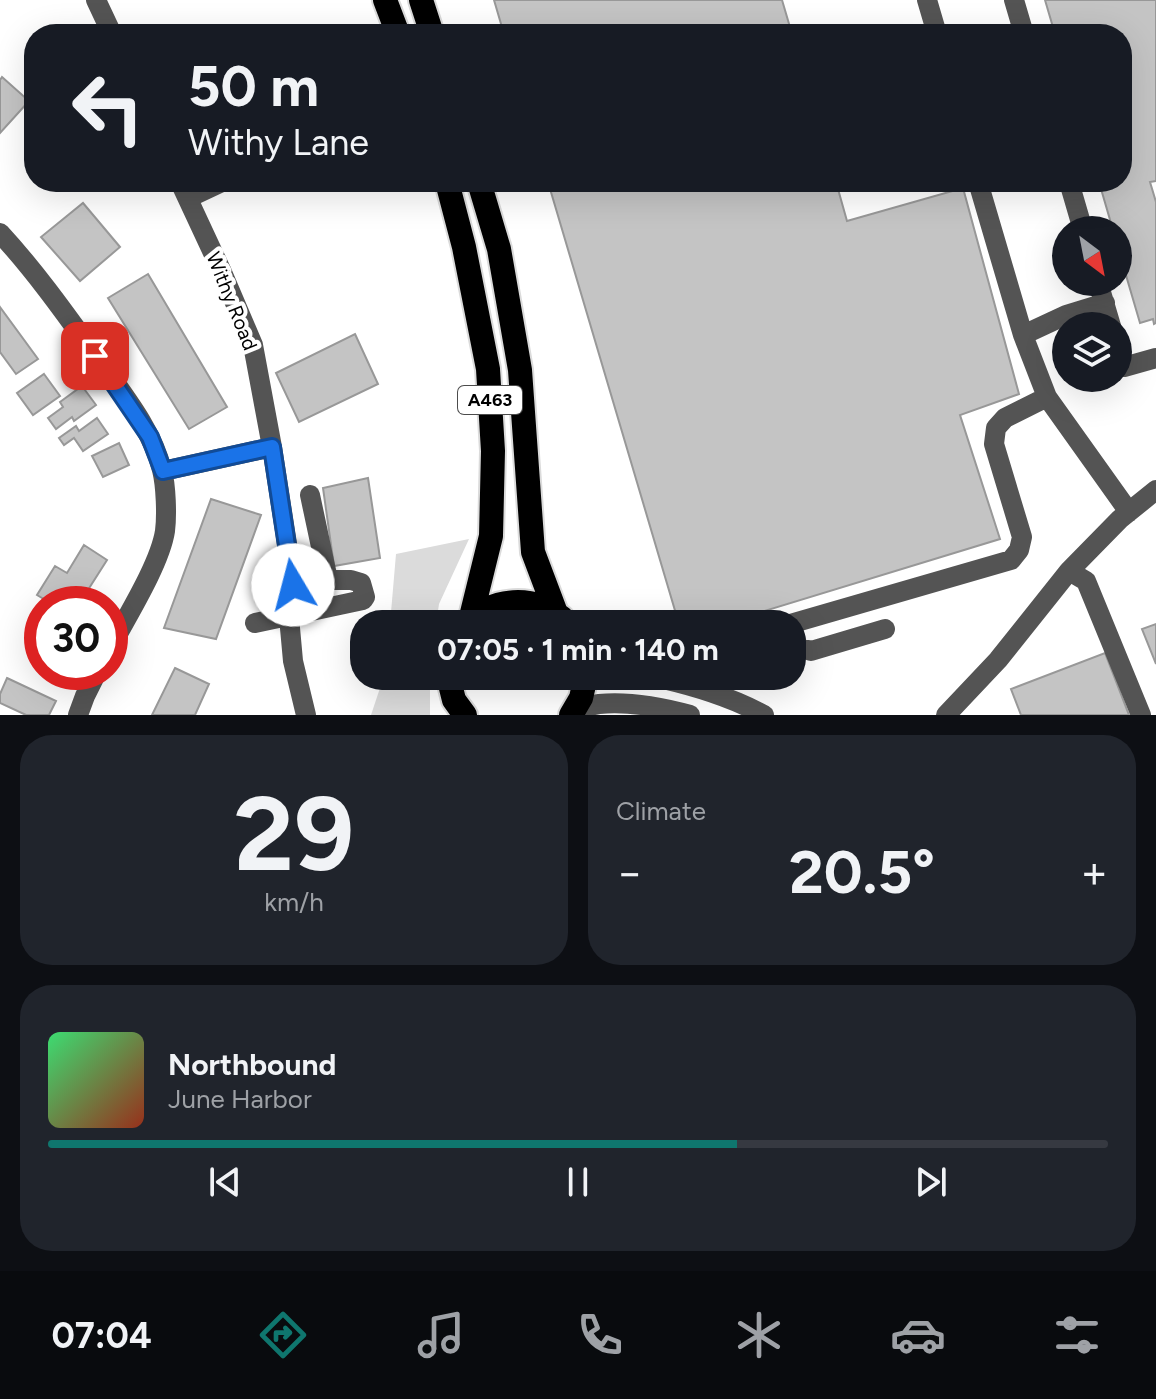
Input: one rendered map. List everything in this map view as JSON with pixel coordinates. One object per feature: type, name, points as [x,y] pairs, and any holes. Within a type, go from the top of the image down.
[{"type":"highway","points":[[385,0],[394,24]]},
{"type":"highway","points":[[421,0],[429,24]]},
{"type":"highway","name":"A463","points":[[450,192],[464,247],[488,369],[493,451],[491,536],[472,610]]},
{"type":"highway","name":"A463","points":[[482,192],[499,249],[520,370],[533,552],[558,610]]},
{"type":"highway","name":"A463","points":[[485,610],[513,602],[526,602],[548,610]]},
{"type":"highway","points":[[452,690],[454,700],[464,714]]},
{"type":"highway","points":[[572,713],[583,690]]},
{"type":"street","points":[[96,0],[107,24]]},
{"type":"street","points":[[927,0],[934,24]]},
{"type":"street","points":[[1014,0],[1021,24]]},
{"type":"street","name":"Withy Road","points":[[185,192],[253,345],[284,526],[294,616],[293,661],[306,715]]},
{"type":"street","points":[[981,192],[1023,335],[1047,397],[1129,512]]},
{"type":"street","points":[[1072,192],[1079,216]]},
{"type":"street","points":[[0,233],[53,297],[109,375],[150,437],[163,471],[165,532],[150,572],[128,614]]},
{"type":"street","points":[[1103,296],[1107,312]]},
{"type":"street","points":[[1023,335],[1066,315],[1105,303]]},
{"type":"street","points":[[1132,365],[1156,358]]},
{"type":"street","points":[[806,621],[1011,560],[1019,550],[1022,537],[994,444],[996,428],[1005,418],[1047,397]]},
{"type":"street","points":[[163,471],[272,447]]},
{"type":"street","points":[[946,715],[998,660],[1069,571],[1120,519],[1156,490]]},
{"type":"street","points":[[255,623],[363,600],[361,583],[332,580],[327,575],[310,495]]},
{"type":"street","points":[[284,526],[315,523]]},
{"type":"street","points":[[1069,571],[1086,581],[1141,715]]},
{"type":"street","points":[[806,649],[811,651],[885,629]]},
{"type":"street","points":[[966,715],[998,660]]},
{"type":"street","points":[[78,715],[88,690]]},
{"type":"street","points":[[702,690],[764,715]]},
{"type":"street","points":[[572,713],[597,704],[630,704],[661,707],[690,715]]},
{"type":"shaded area","points":[[469,539],[438,610],[391,610],[396,554]]},
{"type":"shaded area","points":[[379,690],[430,690],[430,715],[371,715]]},
{"type":"building","points":[[494,0],[782,0],[789,24],[501,24]]},
{"type":"building","points":[[1045,0],[1156,0],[1156,181],[1150,182],[1156,202],[1154,324],[1153,319],[1140,323],[1132,296],[1132,216],[1109,216],[1102,192],[1132,192],[1132,24],[1052,24]]},
{"type":"building","points":[[2,77],[24,97],[24,107],[0,133]]},
{"type":"building","points":[[551,192],[839,192],[847,221],[949,192],[964,192],[1019,394],[960,415],[1000,539],[768,610],[675,610]]},
{"type":"building","points":[[83,203],[120,247],[80,281],[41,237]]},
{"type":"building","points":[[148,274],[227,407],[189,429],[108,298]]},
{"type":"building","points":[[0,307],[38,359],[16,374],[0,352]]},
{"type":"building","points":[[355,334],[378,384],[299,422],[276,373]]},
{"type":"building","points":[[44,374],[60,396],[33,415],[17,393]]},
{"type":"building","points":[[82,386],[96,405],[74,421],[72,417],[56,429],[48,418],[63,407],[60,402]]},
{"type":"building","points":[[97,418],[108,434],[83,451],[74,438],[64,445],[59,438],[76,426],[79,431]]},
{"type":"building","points":[[119,443],[129,465],[103,477],[92,456]]},
{"type":"building","points":[[368,478],[380,558],[334,566],[323,488]]},
{"type":"building","points":[[211,499],[261,515],[216,639],[164,628]]},
{"type":"building","points":[[84,545],[107,560],[90,586],[43,586],[55,566],[67,573]]},
{"type":"building","points":[[1156,624],[1156,664],[1142,629]]},
{"type":"building","points":[[1105,653],[1129,715],[1021,715],[1011,689]]},
{"type":"building","points":[[175,668],[209,684],[195,715],[152,715]]},
{"type":"building","points":[[7,678],[24,686],[24,690],[33,690],[56,701],[49,715],[26,715],[0,703],[0,694]]},
{"type":"route","points":[[95,356],[150,437],[163,471],[272,447],[293,585]]}]
